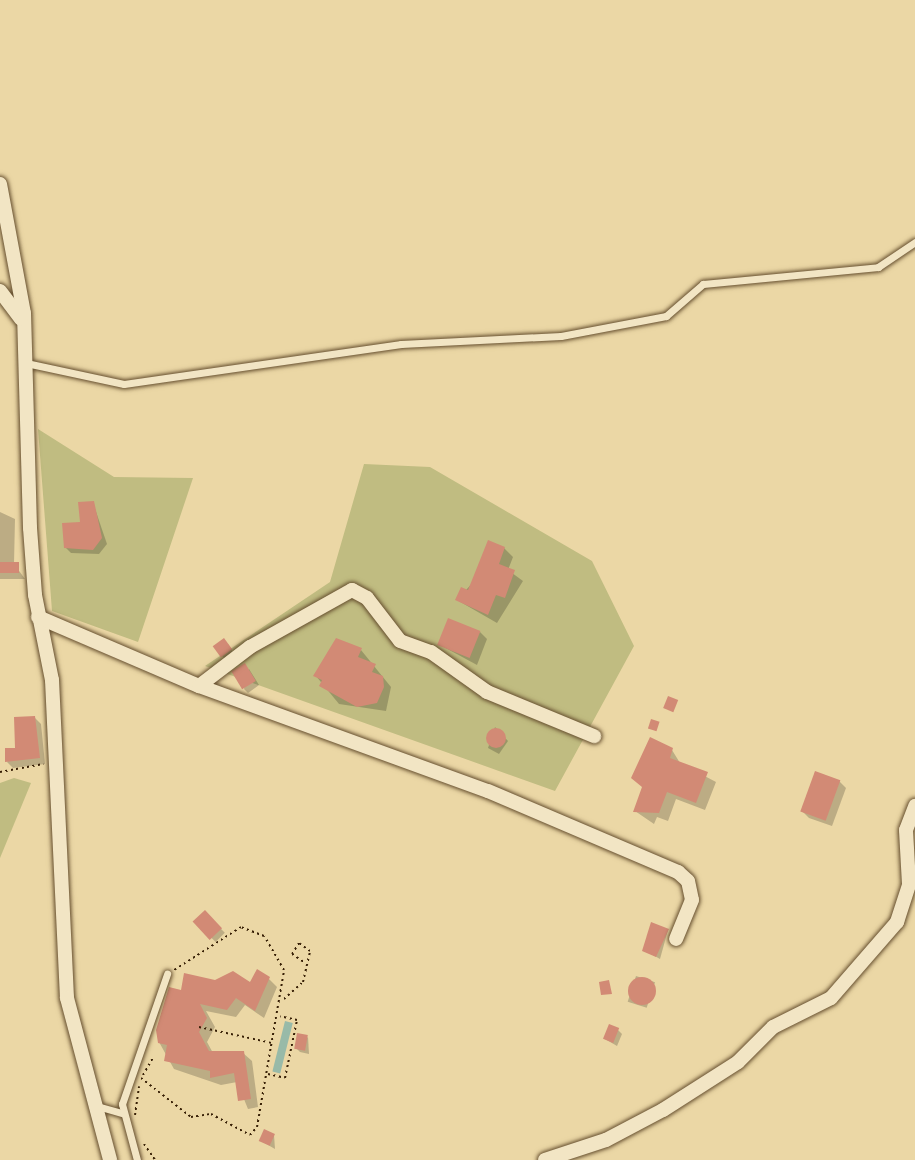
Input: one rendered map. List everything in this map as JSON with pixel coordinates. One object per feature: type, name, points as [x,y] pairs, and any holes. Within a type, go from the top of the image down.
[{"type":"street","points":[[0,184],[25,334],[38,617],[52,680],[67,998],[110,1160]]},
{"type":"street","points":[[0,291],[25,334]]},
{"type":"street","points":[[199,686],[250,647],[352,590],[367,598],[400,641],[431,652],[487,692],[594,736]]},
{"type":"street","points":[[38,617],[199,686],[488,791],[678,872],[688,881],[692,900],[676,939]]},
{"type":"street","points":[[545,1160],[606,1140],[683,1098],[737,1062],[773,1027],[831,998],[897,922],[909,884],[905,844],[915,806]]},
{"type":"lane","points":[[26,363],[124,384],[401,344],[561,336],[666,316],[703,284],[878,267],[915,242]]},
{"type":"lane","points":[[137,1160],[122,1114],[167,974]]},
{"type":"lane","points":[[97,1107],[122,1114]]},
{"type":"path","points":[[0,772],[55,763]]},
{"type":"path","points":[[141,1078],[191,1117],[211,1114],[250,1135],[257,1127],[283,999],[284,970],[268,939],[247,928],[167,974]]},
{"type":"path","points":[[283,999],[301,986],[304,962],[310,951],[299,943],[292,954],[304,962]]},
{"type":"path","points":[[267,1074],[285,1077],[297,1020],[279,1016]]},
{"type":"path","points":[[200,1027],[273,1043]]},
{"type":"path","points":[[136,1126],[141,1078],[153,1058]]},
{"type":"path","points":[[139,1135],[155,1160]]},
{"type":"shaded area","points":[[38,429],[114,477],[193,478],[138,642],[52,611]]},
{"type":"shaded area","points":[[364,464],[430,467],[592,561],[634,646],[555,791],[205,666],[330,582]]},
{"type":"shaded area","points":[[14,778],[31,783],[0,858],[0,783]]},
{"type":"shaded area","points":[[285,1021],[293,1023],[280,1073],[272,1071]]},
{"type":"building","points":[[94,501],[102,538],[93,550],[64,548],[62,523],[80,522],[78,502]]},
{"type":"building","points":[[488,540],[505,547],[499,564],[515,570],[505,598],[496,595],[488,615],[455,600],[461,587],[468,590]]},
{"type":"building","points":[[0,562],[19,562],[19,573],[0,573]]},
{"type":"building","points":[[448,618],[480,631],[470,658],[437,645]]},
{"type":"building","points":[[224,638],[232,649],[221,658],[213,646]]},
{"type":"building","points":[[336,638],[362,648],[358,657],[376,664],[372,672],[383,676],[384,687],[377,703],[357,707],[319,686],[322,680],[313,676]]},
{"type":"building","points":[[245,663],[256,681],[242,689],[231,671]]},
{"type":"building","points":[[668,696],[678,700],[673,712],[663,708]]},
{"type":"building","points":[[35,716],[40,758],[5,762],[5,748],[15,748],[14,717]]},
{"type":"building","points":[[651,719],[660,722],[656,731],[648,729]]},
{"type":"building","points":[[496,728],[503,731],[506,738],[503,745],[496,748],[489,745],[486,738],[489,731]]},
{"type":"building","points":[[650,737],[673,748],[670,758],[708,772],[696,803],[667,792],[659,813],[633,812],[642,787],[631,778]]},
{"type":"building","points":[[815,771],[840,780],[826,821],[800,811]]},
{"type":"building","points":[[205,910],[222,928],[210,940],[193,922]]},
{"type":"building","points":[[651,922],[669,929],[656,957],[642,951]]},
{"type":"building","points":[[257,969],[270,977],[255,1011],[236,998],[227,1010],[200,1004],[207,1018],[199,1032],[209,1051],[244,1051],[251,1099],[238,1101],[234,1073],[210,1078],[210,1071],[164,1061],[167,1045],[158,1043],[156,1030],[169,987],[181,990],[184,973],[215,980],[233,971],[250,982]]},
{"type":"building","points":[[642,977],[652,981],[656,991],[652,1001],[642,1005],[632,1001],[628,991],[632,981]]},
{"type":"building","points":[[609,980],[612,994],[601,995],[599,982]]},
{"type":"building","points":[[609,1024],[619,1028],[613,1043],[603,1039]]},
{"type":"building","points":[[297,1033],[308,1035],[305,1051],[294,1049]]},
{"type":"building","points":[[264,1129],[275,1134],[270,1146],[259,1141]]}]
